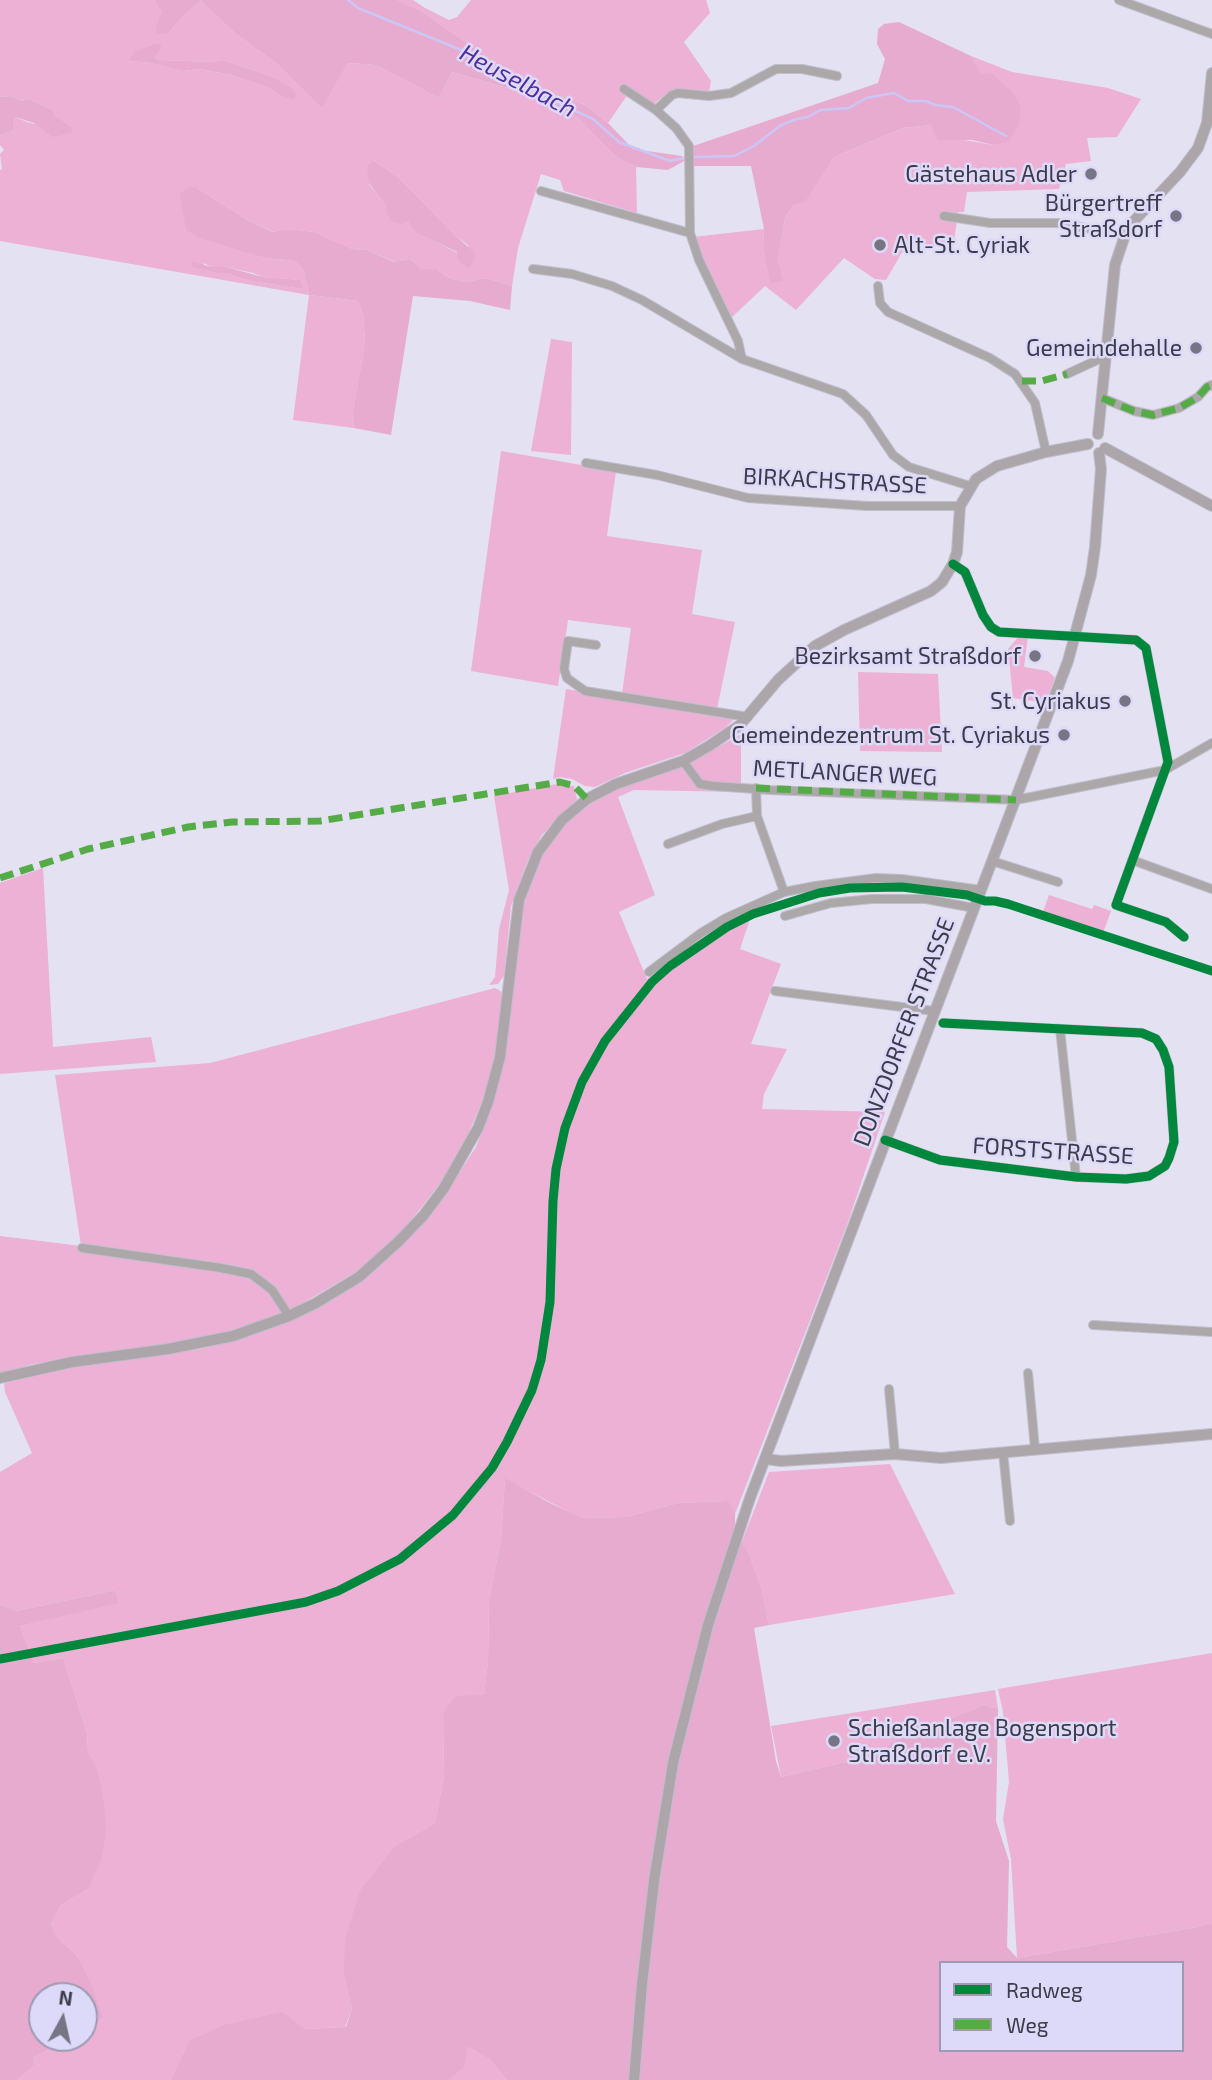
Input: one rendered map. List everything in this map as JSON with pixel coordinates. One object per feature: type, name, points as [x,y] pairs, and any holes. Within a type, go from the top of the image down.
[{"type":"main road","points":[[1098,435],[1108,313],[1115,265],[1125,235],[1140,212],[1180,172],[1198,148],[1207,123],[1212,73]]},
{"type":"main road","points":[[1098,435],[1090,438],[1088,444],[1092,451],[1102,450],[1212,506]]},
{"type":"main road","points":[[1098,435],[1105,439],[1102,450]]},
{"type":"main road","points":[[0,1377],[72,1362],[233,1336],[289,1316],[359,1277],[399,1241],[444,1188],[462,1159],[488,1102],[505,1028],[513,933],[519,901],[529,870],[548,836],[562,820],[587,799],[616,784],[684,761],[731,732],[748,717],[778,680],[815,646],[844,629],[931,591],[942,582],[957,552],[960,506],[976,479],[998,466],[1046,452],[1088,444]]},
{"type":"main road","name":"DONZDORFER STRASSE","points":[[634,2080],[654,1881],[673,1763],[711,1614],[750,1498],[933,1011],[1016,800],[1075,637],[1096,547],[1102,450]]},
{"type":"main road","points":[[766,1459],[781,1461],[895,1454],[941,1458],[1212,1434]]},
{"type":"street","points":[[1119,0],[1212,34]]},
{"type":"street","points":[[656,110],[665,100],[678,93],[709,96],[731,93],[776,69],[802,69],[837,76]]},
{"type":"street","points":[[624,89],[656,110],[676,128],[689,146],[690,233],[699,260],[738,341],[742,359]]},
{"type":"street","points":[[541,191],[690,233]]},
{"type":"street","points":[[944,216],[990,223],[1058,223],[1125,235]]},
{"type":"street","points":[[533,270],[572,274],[612,286],[642,300],[742,359],[843,394],[866,415],[893,455],[909,467],[971,486]]},
{"type":"street","points":[[878,286],[880,303],[888,312],[990,358],[1015,374],[1035,403],[1046,452]]},
{"type":"street","points":[[1067,374],[1106,356]]},
{"type":"street","points":[[1102,398],[1134,411],[1153,415],[1179,408],[1212,385]]},
{"type":"street","name":"BIRKACHSTRASSE","points":[[586,463],[657,475],[748,498],[867,506],[960,506]]},
{"type":"street","points":[[953,564],[965,572],[983,615],[991,627],[999,632],[1136,640],[1146,648],[1168,762],[1116,905],[1166,922],[1184,937]]},
{"type":"street","points":[[597,645],[568,640],[564,669],[567,678],[585,691],[748,717]]},
{"type":"street","name":"METLANGER WEG","points":[[684,761],[700,783],[770,790],[1016,800],[1165,770],[1212,743]]},
{"type":"street","points":[[756,788],[757,816],[784,892]]},
{"type":"street","points":[[668,844],[723,824],[757,816]]},
{"type":"street","points":[[1132,860],[1212,889]]},
{"type":"street","points":[[992,861],[1058,882]]},
{"type":"street","points":[[649,972],[690,940],[726,918],[784,892],[876,878],[981,890]]},
{"type":"street","points":[[785,916],[831,903],[872,899],[926,899],[974,908]]},
{"type":"street","points":[[775,991],[933,1011]]},
{"type":"street","name":"FORSTSTRASSE","points":[[885,1140],[940,1160],[1076,1177],[1126,1179],[1149,1176],[1165,1166],[1174,1143],[1169,1067],[1156,1039],[1142,1033],[943,1023]]},
{"type":"street","points":[[1060,1029],[1076,1177]]},
{"type":"street","points":[[82,1248],[221,1268],[251,1275],[272,1290],[289,1316]]},
{"type":"street","points":[[1093,1325],[1212,1332]]},
{"type":"street","points":[[1028,1373],[1035,1449]]},
{"type":"street","points":[[889,1389],[895,1454]]},
{"type":"street","points":[[1003,1452],[1010,1521]]},
{"type":"shaded area","points":[[0,0],[154,0],[163,12],[156,26],[169,33],[182,17],[201,1],[236,34],[276,63],[322,109],[348,63],[376,65],[439,98],[452,72],[528,94],[576,116],[616,157],[636,167],[637,213],[564,191],[560,180],[541,174],[518,248],[512,286],[486,278],[465,282],[449,278],[436,269],[422,269],[410,259],[395,262],[367,250],[352,249],[315,232],[288,229],[274,232],[249,221],[197,188],[205,240],[265,258],[295,261],[304,271],[309,295],[0,241],[0,154],[4,150],[0,145],[0,135],[15,130],[15,117],[71,133],[72,127],[55,115],[53,110],[29,99],[21,101],[11,96],[0,97]],"holes":[[[161,49],[155,58],[160,60],[223,60],[271,76],[288,85],[283,97],[269,88],[232,75],[198,69],[185,71],[131,61]],[[373,160],[399,178],[469,246],[457,253],[408,221],[387,214],[385,205],[369,184]],[[203,263],[263,277],[300,280],[302,289],[250,281],[206,270]]]},
{"type":"shaded area","points":[[154,0],[398,0],[421,11],[519,79],[587,106],[633,149],[682,156],[684,161],[668,170],[636,167],[616,157],[576,116],[528,94],[452,72],[439,98],[376,65],[348,63],[322,109],[276,63],[236,34],[201,1],[182,17],[169,33],[157,35],[156,26],[162,12]]},
{"type":"shaded area","points":[[398,0],[413,0],[449,20],[457,17],[471,0],[706,0],[710,13],[684,42],[711,81],[709,93],[682,90],[665,95],[652,105],[630,91],[608,123],[587,106],[519,79],[421,11]]},
{"type":"shaded area","points":[[899,22],[971,56],[982,75],[991,73],[1013,93],[1021,107],[1019,125],[1009,141],[994,145],[972,140],[938,140],[931,125],[903,128],[834,157],[805,202],[794,205],[785,218],[778,259],[783,281],[770,284],[763,248],[764,229],[751,166],[692,166],[693,146],[878,83],[885,59],[877,44],[878,29],[884,24]]},
{"type":"shaded area","points":[[155,44],[161,45],[155,58],[160,60],[223,60],[271,76],[288,85],[296,94],[294,99],[283,97],[269,88],[232,75],[198,69],[184,71],[129,59],[135,52]]},
{"type":"shaded area","points":[[971,56],[1012,72],[1108,88],[1141,99],[1117,137],[1087,138],[1091,161],[1066,164],[1059,189],[967,192],[964,212],[958,212],[953,249],[908,242],[886,280],[875,279],[844,258],[796,310],[765,286],[730,319],[693,237],[764,229],[763,248],[770,283],[782,281],[778,259],[785,218],[794,205],[805,201],[834,157],[903,128],[931,125],[958,139],[994,145],[982,76]]},
{"type":"shaded area","points":[[11,96],[21,101],[29,99],[53,110],[55,115],[72,127],[72,133],[53,137],[34,123],[15,117],[15,130],[0,135],[0,97]]},
{"type":"shaded area","points":[[373,160],[399,178],[476,254],[469,269],[457,259],[457,252],[416,232],[408,221],[401,224],[393,222],[369,183],[367,167]]},
{"type":"shaded area","points":[[190,187],[197,188],[249,221],[273,232],[288,229],[315,232],[352,249],[367,250],[394,262],[410,259],[422,269],[436,269],[449,278],[465,282],[486,278],[512,286],[510,310],[470,301],[413,296],[391,435],[354,428],[353,412],[365,342],[363,314],[358,301],[309,295],[304,271],[295,261],[265,258],[205,240],[186,230],[180,193]]},
{"type":"shaded area","points":[[193,262],[263,277],[300,280],[303,285],[302,289],[250,281],[194,267],[191,265]]},
{"type":"shaded area","points":[[309,295],[358,301],[363,314],[365,342],[353,412],[354,428],[293,420]]},
{"type":"shaded area","points":[[551,339],[572,342],[571,455],[531,451]]},
{"type":"shaded area","points":[[501,451],[616,471],[607,536],[702,550],[692,614],[735,622],[717,709],[622,694],[631,628],[568,620],[558,686],[471,671]]},
{"type":"shaded area","points":[[1020,635],[1028,636],[1024,667],[1048,671],[1055,678],[1048,696],[1039,702],[1013,698],[1008,649]]},
{"type":"shaded area","points":[[858,672],[938,674],[942,752],[860,751]]},
{"type":"shaded area","points":[[566,689],[735,718],[725,728],[685,753],[625,773],[595,787],[585,786],[572,779],[553,779]]},
{"type":"shaded area","points":[[741,734],[741,792],[634,790],[618,797],[655,895],[619,912],[647,979],[695,944],[745,916],[749,922],[740,949],[781,964],[751,1044],[787,1049],[764,1094],[762,1109],[885,1112],[848,1222],[735,1514],[727,1501],[678,1503],[626,1517],[581,1518],[505,1479],[501,1540],[489,1599],[488,1660],[484,1696],[443,1713],[444,1776],[435,1823],[395,1846],[344,1976],[352,2009],[345,2027],[189,2041],[170,2080],[17,2080],[34,2066],[33,2058],[44,2052],[98,2052],[98,2021],[103,2018],[98,2006],[98,1982],[88,1982],[77,1956],[58,1938],[51,1924],[61,1905],[88,1889],[107,1828],[97,1769],[88,1752],[87,1733],[63,1658],[34,1663],[20,1626],[119,1602],[116,1590],[16,1611],[0,1604],[0,1472],[32,1453],[5,1392],[4,1383],[63,1368],[200,1349],[244,1338],[309,1311],[391,1255],[413,1234],[444,1196],[476,1147],[493,1101],[509,1027],[514,951],[520,912],[535,866],[548,844],[572,816],[590,804],[615,790],[688,764]]},
{"type":"shaded area","points":[[557,784],[574,786],[577,799],[542,835],[528,860],[511,906],[504,976],[498,984],[489,985],[495,977],[499,929],[509,890],[494,796]]},
{"type":"shaded area","points":[[43,868],[53,1047],[151,1037],[156,1062],[0,1074],[0,883]]},
{"type":"shaded area","points":[[1049,895],[1092,909],[1094,905],[1111,911],[1103,933],[1043,912]]},
{"type":"shaded area","points":[[495,988],[502,992],[497,1045],[484,1097],[463,1146],[445,1177],[421,1208],[395,1239],[361,1269],[289,1311],[256,1324],[177,1344],[33,1364],[0,1373],[0,1236],[81,1246],[55,1075],[210,1063]]},
{"type":"shaded area","points":[[890,1464],[955,1594],[769,1625],[761,1586],[747,1549],[741,1544],[769,1472]]},
{"type":"shaded area","points":[[505,1478],[582,1518],[626,1517],[678,1503],[728,1501],[735,1514],[735,1538],[747,1549],[761,1586],[769,1625],[754,1628],[781,1777],[875,1755],[922,1721],[944,1721],[984,1705],[998,1709],[996,1821],[1009,1861],[1007,1947],[1017,1958],[1212,1923],[1212,2080],[507,2080],[490,2060],[468,2046],[464,2067],[448,2080],[170,2080],[189,2041],[224,2025],[282,2012],[305,2029],[346,2027],[352,2009],[344,1976],[345,1940],[360,1891],[395,1846],[435,1823],[444,1776],[443,1713],[456,1696],[484,1695],[488,1660],[489,1599],[501,1540]]},
{"type":"shaded area","points":[[116,1590],[119,1603],[20,1626],[34,1663],[63,1658],[87,1733],[88,1752],[97,1768],[107,1828],[101,1860],[88,1889],[61,1905],[51,1924],[58,1938],[77,1956],[90,1982],[28,1982],[28,2052],[44,2052],[33,2058],[34,2066],[17,2080],[0,2080],[0,1604],[16,1611]]},
{"type":"shaded area","points":[[1212,1653],[1212,1923],[1017,1958],[1011,1859],[1003,1819],[1009,1782],[1003,1712],[998,1689]]},
{"type":"shaded area","name":"Schießanlage Bogensport Straßdorf e.V.","points":[[995,1690],[998,1709],[984,1705],[944,1721],[922,1721],[875,1755],[781,1777],[771,1726]]},
{"type":"shaded area","points":[[98,2004],[103,2018],[98,2021]]},
{"type":"shaded area","points":[[467,2045],[490,2060],[507,2080],[448,2080]]},
{"type":"waterway","name":"Heuselbach","points":[[348,0],[358,8],[471,54],[527,89],[593,119],[619,142],[670,161],[684,158]]},
{"type":"waterway","name":"Heuselbach","points":[[694,157],[734,156],[754,146],[781,125],[808,117],[820,110],[849,108],[866,98],[894,93],[908,101],[926,101],[953,107],[1006,136]]},
{"type":"marked path","points":[[1022,381],[1042,381],[1067,374]]},
{"type":"marked path","points":[[1102,398],[1134,411],[1153,415],[1179,408],[1212,385]]},
{"type":"marked path","points":[[0,878],[88,849],[188,827],[232,822],[320,821],[560,782],[574,786],[587,799]]},
{"type":"marked path","points":[[756,788],[1016,800]]},
{"type":"cycle path","points":[[953,564],[965,572],[983,615],[991,627],[999,632],[1136,640],[1146,648],[1168,762],[1116,905],[1166,922],[1184,937]]},
{"type":"cycle path","points":[[0,1659],[306,1602],[338,1591],[400,1559],[453,1515],[492,1468],[507,1442],[532,1390],[541,1360],[550,1302],[556,1169],[565,1128],[582,1082],[605,1041],[652,982],[670,966],[727,927],[753,914],[819,893],[850,888],[902,887],[967,895],[1008,904],[1212,971]]},
{"type":"cycle path","points":[[885,1140],[940,1160],[1076,1177],[1126,1179],[1149,1176],[1165,1166],[1169,1158],[1174,1142],[1169,1067],[1156,1039],[1142,1033],[943,1023]]},
{"type":"place","name":"Gästehaus Adler","points":[[1091,174]]},
{"type":"place","name":"Bürgertreff Straßdorf","points":[[1176,216]]},
{"type":"place","name":"Alt-St. Cyriak","points":[[880,245]]},
{"type":"place","name":"Gemeindehalle","points":[[1196,348]]},
{"type":"place","name":"Bezirksamt Straßdorf","points":[[1035,656]]},
{"type":"place","name":"St. Cyriakus","points":[[1125,701]]},
{"type":"place","name":"Gemeindezentrum St. Cyriakus","points":[[1064,735]]},
{"type":"place","name":"Schießanlage Bogensport Straßdorf e.V.","points":[[834,1741]]}]
